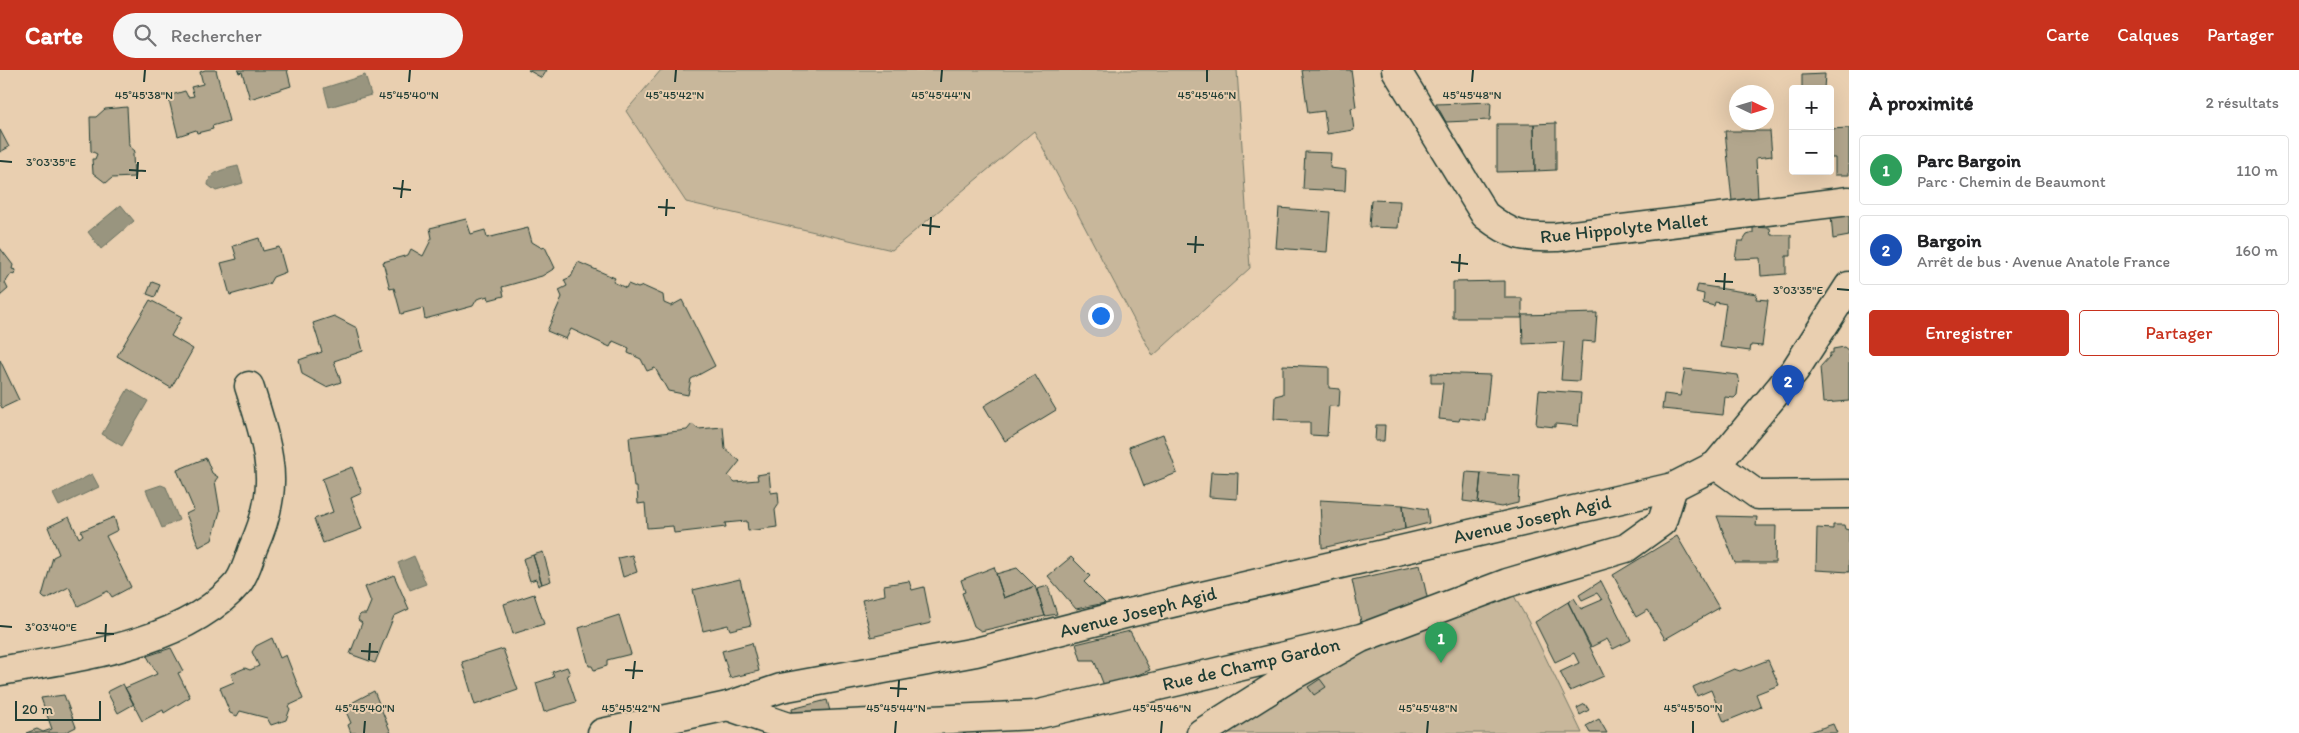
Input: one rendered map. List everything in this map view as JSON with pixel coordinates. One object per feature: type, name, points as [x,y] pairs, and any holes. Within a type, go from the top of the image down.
[{"type":"street","name":"Rue Hippolyte Mallet","points":[[1396,70],[1485,215],[1505,230],[1531,238],[1557,237],[1849,201]]},
{"type":"street","points":[[1849,286],[1795,370],[1716,465],[1758,495],[1849,494]]},
{"type":"street","points":[[0,671],[67,659],[159,636],[203,614],[239,582],[263,526],[270,482],[263,428],[249,386]]},
{"type":"street","name":"Avenue Joseph Agid","points":[[602,733],[728,706],[781,688],[976,652],[1130,613],[1673,487],[1716,465]]},
{"type":"street","points":[[1201,733],[1290,677],[1361,638],[1508,583],[1626,548],[1662,522],[1673,487]]},
{"type":"street","name":"Rue de Champ Gardon","points":[[728,706],[788,727],[1035,715],[1361,638]]},
{"type":"shaded area","points":[[661,70],[1237,70],[1250,268],[1153,356],[1034,131],[892,250],[686,202],[626,111]]},
{"type":"shaded area","points":[[365,75],[371,95],[329,107],[324,88]]},
{"type":"shaded area","points":[[238,166],[243,183],[216,191],[208,185],[209,180],[215,174]]},
{"type":"shaded area","points":[[121,205],[134,221],[101,249],[88,232]]},
{"type":"shaded area","points":[[128,389],[148,401],[122,446],[102,434]]},
{"type":"shaded area","points":[[92,474],[99,487],[59,506],[53,494]]},
{"type":"shaded area","points":[[161,485],[166,487],[179,520],[162,528],[146,490]]},
{"type":"shaded area","points":[[414,556],[426,584],[410,590],[398,563]]},
{"type":"shaded area","points":[[1513,594],[1582,733],[1225,733],[1332,665],[1379,643]]},
{"type":"building","points":[[216,70],[229,121],[212,126],[213,129],[197,133],[196,130],[178,136],[168,96],[185,91],[188,97],[194,96],[191,87],[203,84],[200,72]]},
{"type":"building","points":[[238,70],[287,70],[291,86],[250,99],[242,72],[239,73]]},
{"type":"building","points":[[528,70],[547,70],[542,78]]},
{"type":"building","points":[[1302,70],[1351,70],[1356,107],[1351,108],[1354,130],[1327,134],[1324,111],[1308,113]]},
{"type":"building","points":[[1825,74],[1824,85],[1802,85],[1802,75]]},
{"type":"building","points":[[1491,102],[1490,120],[1446,122],[1436,104]]},
{"type":"building","points":[[127,107],[129,146],[135,151],[133,154],[134,177],[112,178],[106,183],[93,173],[92,159],[95,159],[97,154],[91,151],[90,117],[96,117],[105,109]]},
{"type":"building","points":[[1556,123],[1556,170],[1535,171],[1534,124]]},
{"type":"building","points":[[1497,124],[1534,124],[1535,171],[1497,172]]},
{"type":"building","points":[[1849,128],[1849,175],[1835,175],[1834,129]]},
{"type":"building","points":[[0,130],[9,147],[0,152]]},
{"type":"building","points":[[1725,131],[1770,131],[1772,156],[1756,158],[1758,199],[1732,201]]},
{"type":"building","points":[[1305,152],[1331,153],[1330,168],[1346,170],[1345,191],[1303,189]]},
{"type":"building","points":[[1371,200],[1400,201],[1398,228],[1369,227]]},
{"type":"building","points":[[1279,208],[1330,212],[1327,252],[1276,248]]},
{"type":"building","points":[[1849,213],[1849,236],[1833,239],[1831,215]]},
{"type":"building","points":[[466,219],[471,234],[485,230],[487,238],[528,228],[532,242],[542,248],[545,247],[555,268],[542,276],[502,287],[504,296],[489,300],[488,296],[477,299],[473,306],[425,319],[423,308],[401,314],[394,288],[390,289],[383,262],[408,255],[411,249],[423,256],[432,238],[430,228]]},
{"type":"building","points":[[1753,227],[1770,228],[1771,235],[1791,235],[1791,256],[1786,256],[1786,274],[1761,276],[1760,258],[1735,259],[1738,241],[1743,241],[1747,235],[1753,233]]},
{"type":"building","points":[[259,238],[263,251],[279,247],[286,272],[273,277],[269,284],[230,295],[221,263],[237,259],[233,246]]},
{"type":"building","points":[[0,248],[13,265],[12,269],[16,270],[15,275],[11,274],[5,283],[8,289],[0,296]]},
{"type":"building","points":[[578,262],[615,278],[613,282],[626,288],[628,284],[638,288],[643,286],[663,295],[664,303],[671,306],[682,300],[715,366],[691,379],[688,395],[668,391],[655,368],[647,371],[641,359],[628,353],[629,348],[613,341],[610,347],[571,329],[566,339],[547,331],[562,297],[559,290],[567,286],[564,280],[571,277]]},
{"type":"building","points":[[1505,281],[1505,298],[1522,298],[1522,318],[1453,318],[1453,282]]},
{"type":"building","points":[[152,282],[160,285],[155,297],[147,294]]},
{"type":"building","points":[[1698,285],[1757,294],[1756,299],[1768,300],[1762,346],[1751,345],[1750,351],[1720,347],[1726,304],[1715,302],[1714,306],[1703,303],[1704,294],[1696,292]]},
{"type":"building","points":[[150,300],[182,317],[171,336],[193,349],[171,388],[117,356]]},
{"type":"building","points":[[1597,313],[1595,342],[1582,341],[1579,381],[1561,380],[1564,342],[1523,344],[1522,315]]},
{"type":"building","points":[[334,316],[357,328],[363,351],[334,361],[341,382],[326,387],[302,374],[299,360],[322,352],[313,323]]},
{"type":"building","points":[[1844,347],[1849,351],[1849,401],[1823,403],[1820,367],[1830,356],[1830,353],[1833,353],[1833,349]]},
{"type":"building","points":[[0,360],[19,400],[2,408],[0,404]]},
{"type":"building","points":[[1283,365],[1329,367],[1329,388],[1340,389],[1339,407],[1329,406],[1327,436],[1310,435],[1310,422],[1290,422],[1288,420],[1274,419],[1275,396],[1283,394]]},
{"type":"building","points":[[1685,369],[1738,375],[1737,395],[1734,398],[1725,397],[1723,415],[1662,409],[1664,394],[1680,396]]},
{"type":"building","points":[[1431,373],[1490,375],[1485,421],[1460,418],[1459,421],[1439,419],[1443,383],[1431,383]]},
{"type":"building","points":[[1035,375],[1056,410],[1005,441],[984,406]]},
{"type":"building","points":[[1539,390],[1581,393],[1578,426],[1555,424],[1555,427],[1536,425]]},
{"type":"building","points":[[692,424],[698,429],[723,427],[725,449],[740,461],[728,476],[735,482],[758,480],[757,475],[769,473],[771,493],[778,492],[779,504],[775,510],[777,527],[748,531],[747,521],[725,523],[726,527],[674,533],[673,526],[647,528],[645,503],[638,504],[637,487],[634,487],[629,437],[687,430]]},
{"type":"building","points":[[1376,425],[1385,425],[1384,441],[1375,441]]},
{"type":"building","points":[[1163,434],[1177,473],[1144,486],[1129,447]]},
{"type":"building","points":[[206,458],[212,473],[218,477],[215,481],[220,511],[212,540],[199,547],[186,514],[194,510],[177,470]]},
{"type":"building","points":[[352,467],[362,493],[351,498],[362,529],[323,543],[314,519],[333,512],[322,479]]},
{"type":"building","points":[[1211,472],[1238,473],[1237,499],[1209,497]]},
{"type":"building","points":[[1466,472],[1481,473],[1478,503],[1463,501]]},
{"type":"building","points":[[1481,473],[1520,476],[1518,503],[1501,507],[1478,503]]},
{"type":"building","points":[[1320,500],[1403,505],[1405,529],[1322,548]]},
{"type":"building","points":[[1403,505],[1427,509],[1429,523],[1405,529]]},
{"type":"building","points":[[1717,516],[1757,517],[1756,526],[1776,526],[1775,563],[1735,563]]},
{"type":"building","points":[[69,517],[79,538],[83,535],[81,531],[114,517],[118,530],[106,536],[131,587],[112,597],[108,591],[78,606],[69,587],[46,599],[42,596],[53,557],[59,554],[48,527]]},
{"type":"building","points":[[1833,525],[1844,525],[1845,529],[1849,530],[1849,572],[1816,570],[1817,528],[1833,529]]},
{"type":"building","points":[[1677,536],[1719,608],[1665,639],[1648,610],[1636,617],[1613,575]]},
{"type":"building","points":[[543,552],[551,581],[542,584],[533,555]]},
{"type":"building","points":[[533,555],[542,584],[538,586],[536,579],[530,581],[523,559]]},
{"type":"building","points":[[632,555],[637,572],[623,577],[618,558]]},
{"type":"building","points":[[1071,557],[1090,576],[1084,582],[1105,603],[1076,609],[1048,576]]},
{"type":"building","points":[[1420,565],[1428,601],[1362,627],[1352,580]]},
{"type":"building","points":[[994,567],[1004,598],[1035,586],[1045,616],[981,631],[974,626],[962,593],[965,592],[961,580]]},
{"type":"building","points":[[1017,568],[1035,586],[1004,598],[996,574]]},
{"type":"building","points":[[394,575],[409,609],[394,616],[375,663],[350,654],[362,623],[358,620],[359,616],[366,614],[371,602],[365,587]]},
{"type":"building","points":[[740,579],[751,625],[730,630],[728,625],[703,631],[693,590]]},
{"type":"building","points":[[909,581],[912,590],[924,587],[931,623],[871,637],[862,600],[885,595],[884,585]]},
{"type":"building","points":[[1601,581],[1631,640],[1613,649],[1607,639],[1591,647],[1568,602],[1574,598],[1581,609],[1602,600],[1597,593],[1582,600],[1579,595]]},
{"type":"building","points":[[1048,586],[1057,614],[1045,616],[1037,589]]},
{"type":"building","points":[[534,594],[544,624],[513,634],[504,604]]},
{"type":"building","points":[[1568,602],[1604,676],[1570,691],[1560,672],[1579,663],[1574,653],[1555,662],[1535,622]]},
{"type":"building","points":[[619,615],[631,654],[607,660],[607,666],[594,670],[592,666],[589,666],[579,628]]},
{"type":"building","points":[[1130,631],[1150,670],[1105,688],[1094,660],[1081,660],[1076,644]]},
{"type":"building","points":[[272,638],[280,658],[286,655],[303,699],[288,706],[290,709],[286,720],[271,725],[267,718],[240,711],[237,716],[230,713],[220,688],[234,682],[231,674],[245,668],[250,670],[259,666],[252,652],[256,646]]},
{"type":"building","points":[[752,643],[759,671],[730,678],[722,651]]},
{"type":"building","points":[[171,648],[183,671],[178,673],[190,697],[164,713],[163,710],[142,721],[125,688],[157,674],[147,656]]},
{"type":"building","points":[[503,649],[518,690],[475,705],[462,662]]},
{"type":"building","points":[[1768,660],[1779,685],[1756,694],[1761,707],[1724,722],[1711,690],[1697,696],[1693,687],[1734,669],[1740,671]]},
{"type":"building","points":[[567,667],[570,674],[567,675],[576,702],[544,712],[536,683],[554,677],[552,672]]},
{"type":"building","points":[[1320,679],[1326,687],[1314,695],[1308,687]]},
{"type":"building","points":[[123,684],[134,704],[118,713],[107,692]]},
{"type":"building","points":[[374,691],[391,733],[351,733],[348,725],[351,723],[344,707]]},
{"type":"building","points":[[64,695],[76,727],[64,733],[26,733],[37,729],[43,732],[52,729],[41,698]]},
{"type":"building","points":[[827,700],[831,715],[793,715],[792,709]]},
{"type":"building","points":[[1585,704],[1589,710],[1580,715],[1577,708]]},
{"type":"building","points":[[1599,719],[1607,733],[1590,733],[1586,726]]},
{"type":"building","points":[[1833,724],[1837,733],[1807,733]]},
{"type":"place","name":"Bargoin","points":[[1788,406]]},
{"type":"place","name":"Parc Bargoin","points":[[1441,663]]}]
